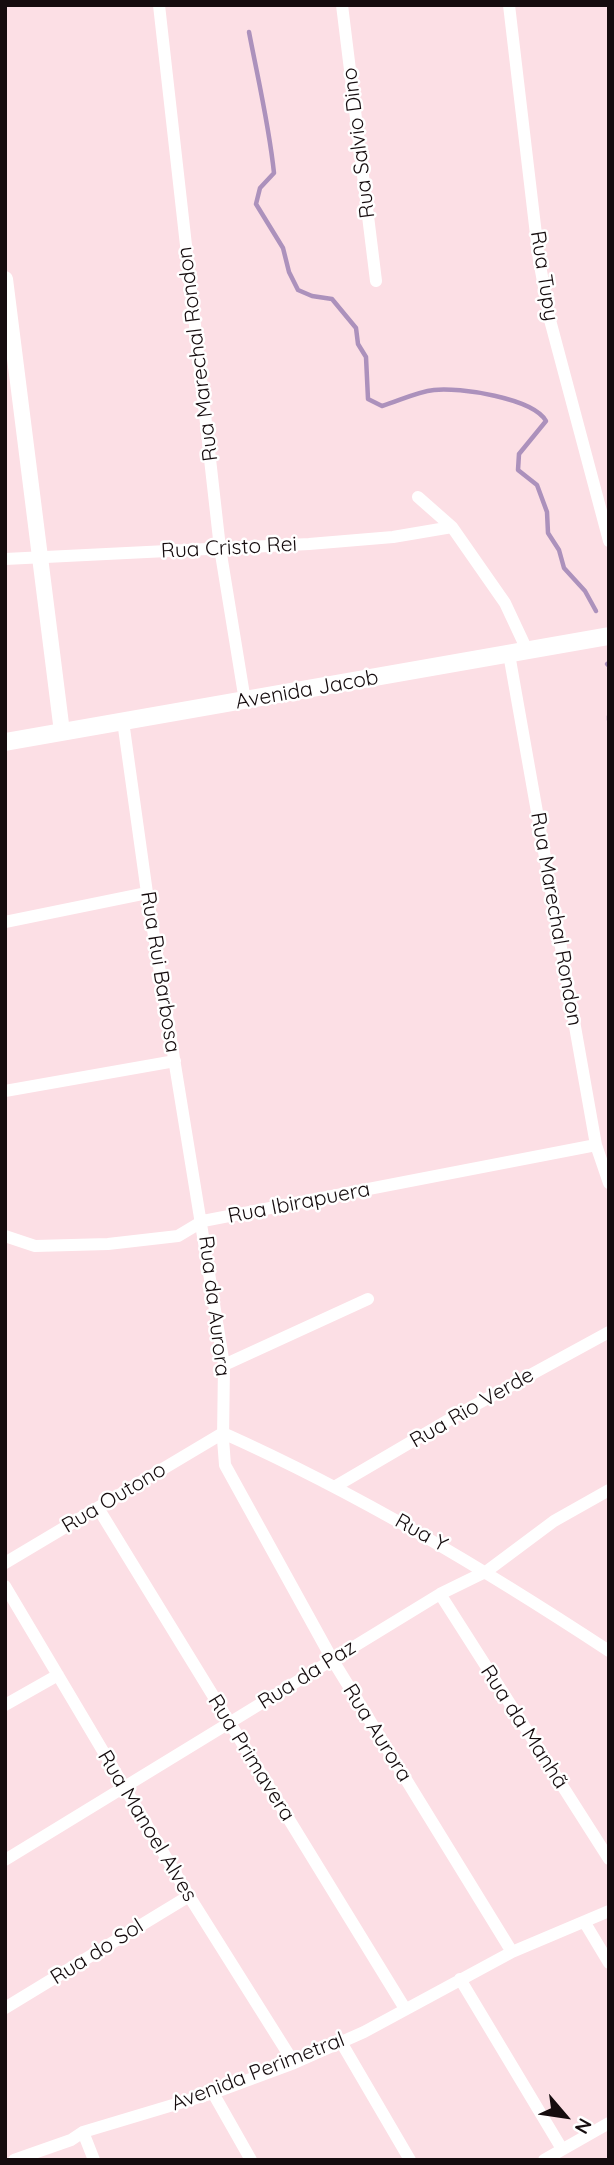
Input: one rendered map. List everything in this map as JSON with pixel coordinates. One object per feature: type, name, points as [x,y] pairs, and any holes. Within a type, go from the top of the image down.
[{"type":"main road","name":"Avenida Jacob","points":[[5,742],[609,636]]},
{"type":"street","name":"Rua Marechal Rondon","points":[[159,5],[220,548],[245,701]]},
{"type":"street","name":"Rua Salvio Dino","points":[[342,5],[376,281]]},
{"type":"street","name":"Rua Tupy","points":[[509,5],[539,260],[550,320],[609,541]]},
{"type":"street","points":[[5,279],[9,343],[62,732]]},
{"type":"street","name":"Rua Marechal Rondon","points":[[418,497],[452,527],[505,603],[518,652],[596,1145],[609,1183]]},
{"type":"street","name":"Rua Cristo Rei","points":[[5,559],[348,541],[452,527]]},
{"type":"street","name":"Rua Rui Barbosa","points":[[123,721],[147,893],[203,1222]]},
{"type":"street","points":[[5,922],[147,893]]},
{"type":"street","points":[[5,1091],[175,1061]]},
{"type":"street","name":"Rua Ibirapuera","points":[[5,1236],[36,1245],[108,1244],[178,1236],[203,1222],[596,1145]]},
{"type":"street","name":"Rua da Aurora","points":[[203,1222],[224,1365],[223,1433]]},
{"type":"street","points":[[224,1365],[368,1299]]},
{"type":"street","name":"Rua Rio Verde","points":[[336,1486],[609,1332]]},
{"type":"street","name":"Rua Y","points":[[223,1433],[336,1486],[488,1571],[609,1651]]},
{"type":"street","name":"Rua Outono","points":[[5,1563],[223,1433]]},
{"type":"street","name":"Rua Aurora","points":[[223,1433],[228,1473],[332,1659],[512,1952]]},
{"type":"street","name":"Rua da Paz","points":[[5,1860],[440,1594],[488,1571],[554,1521],[609,1490]]},
{"type":"street","name":"Rua Primavera","points":[[98,1508],[404,2007]]},
{"type":"street","name":"Rua Manoel Alves","points":[[5,1586],[189,1896],[294,2063]]},
{"type":"street","name":"Rua da Manhã","points":[[440,1594],[609,1859]]},
{"type":"street","points":[[5,1705],[58,1675]]},
{"type":"street","name":"Rua do Sol","points":[[5,2008],[189,1896]]},
{"type":"street","name":"Avenida Perimetral","points":[[14,2160],[71,2140],[83,2132],[213,2093],[294,2063],[341,2042],[512,1952],[609,1911]]},
{"type":"street","points":[[585,1923],[609,1962]]},
{"type":"street","points":[[460,1979],[562,2148]]},
{"type":"street","points":[[341,2042],[410,2160]]},
{"type":"street","points":[[213,2093],[251,2160]]},
{"type":"street","points":[[544,2160],[609,2123]]},
{"type":"street","points":[[83,2132],[94,2160]]},
{"type":"waterway","points":[[249,32],[274,173],[260,188],[256,204],[283,248],[289,272],[298,290],[312,296],[332,299],[356,328],[358,344],[366,357],[368,399],[382,406],[427,391],[477,392],[527,406],[546,421],[519,454],[518,470],[537,485],[547,512],[548,533],[559,550],[564,568],[585,591],[596,611]]}]
